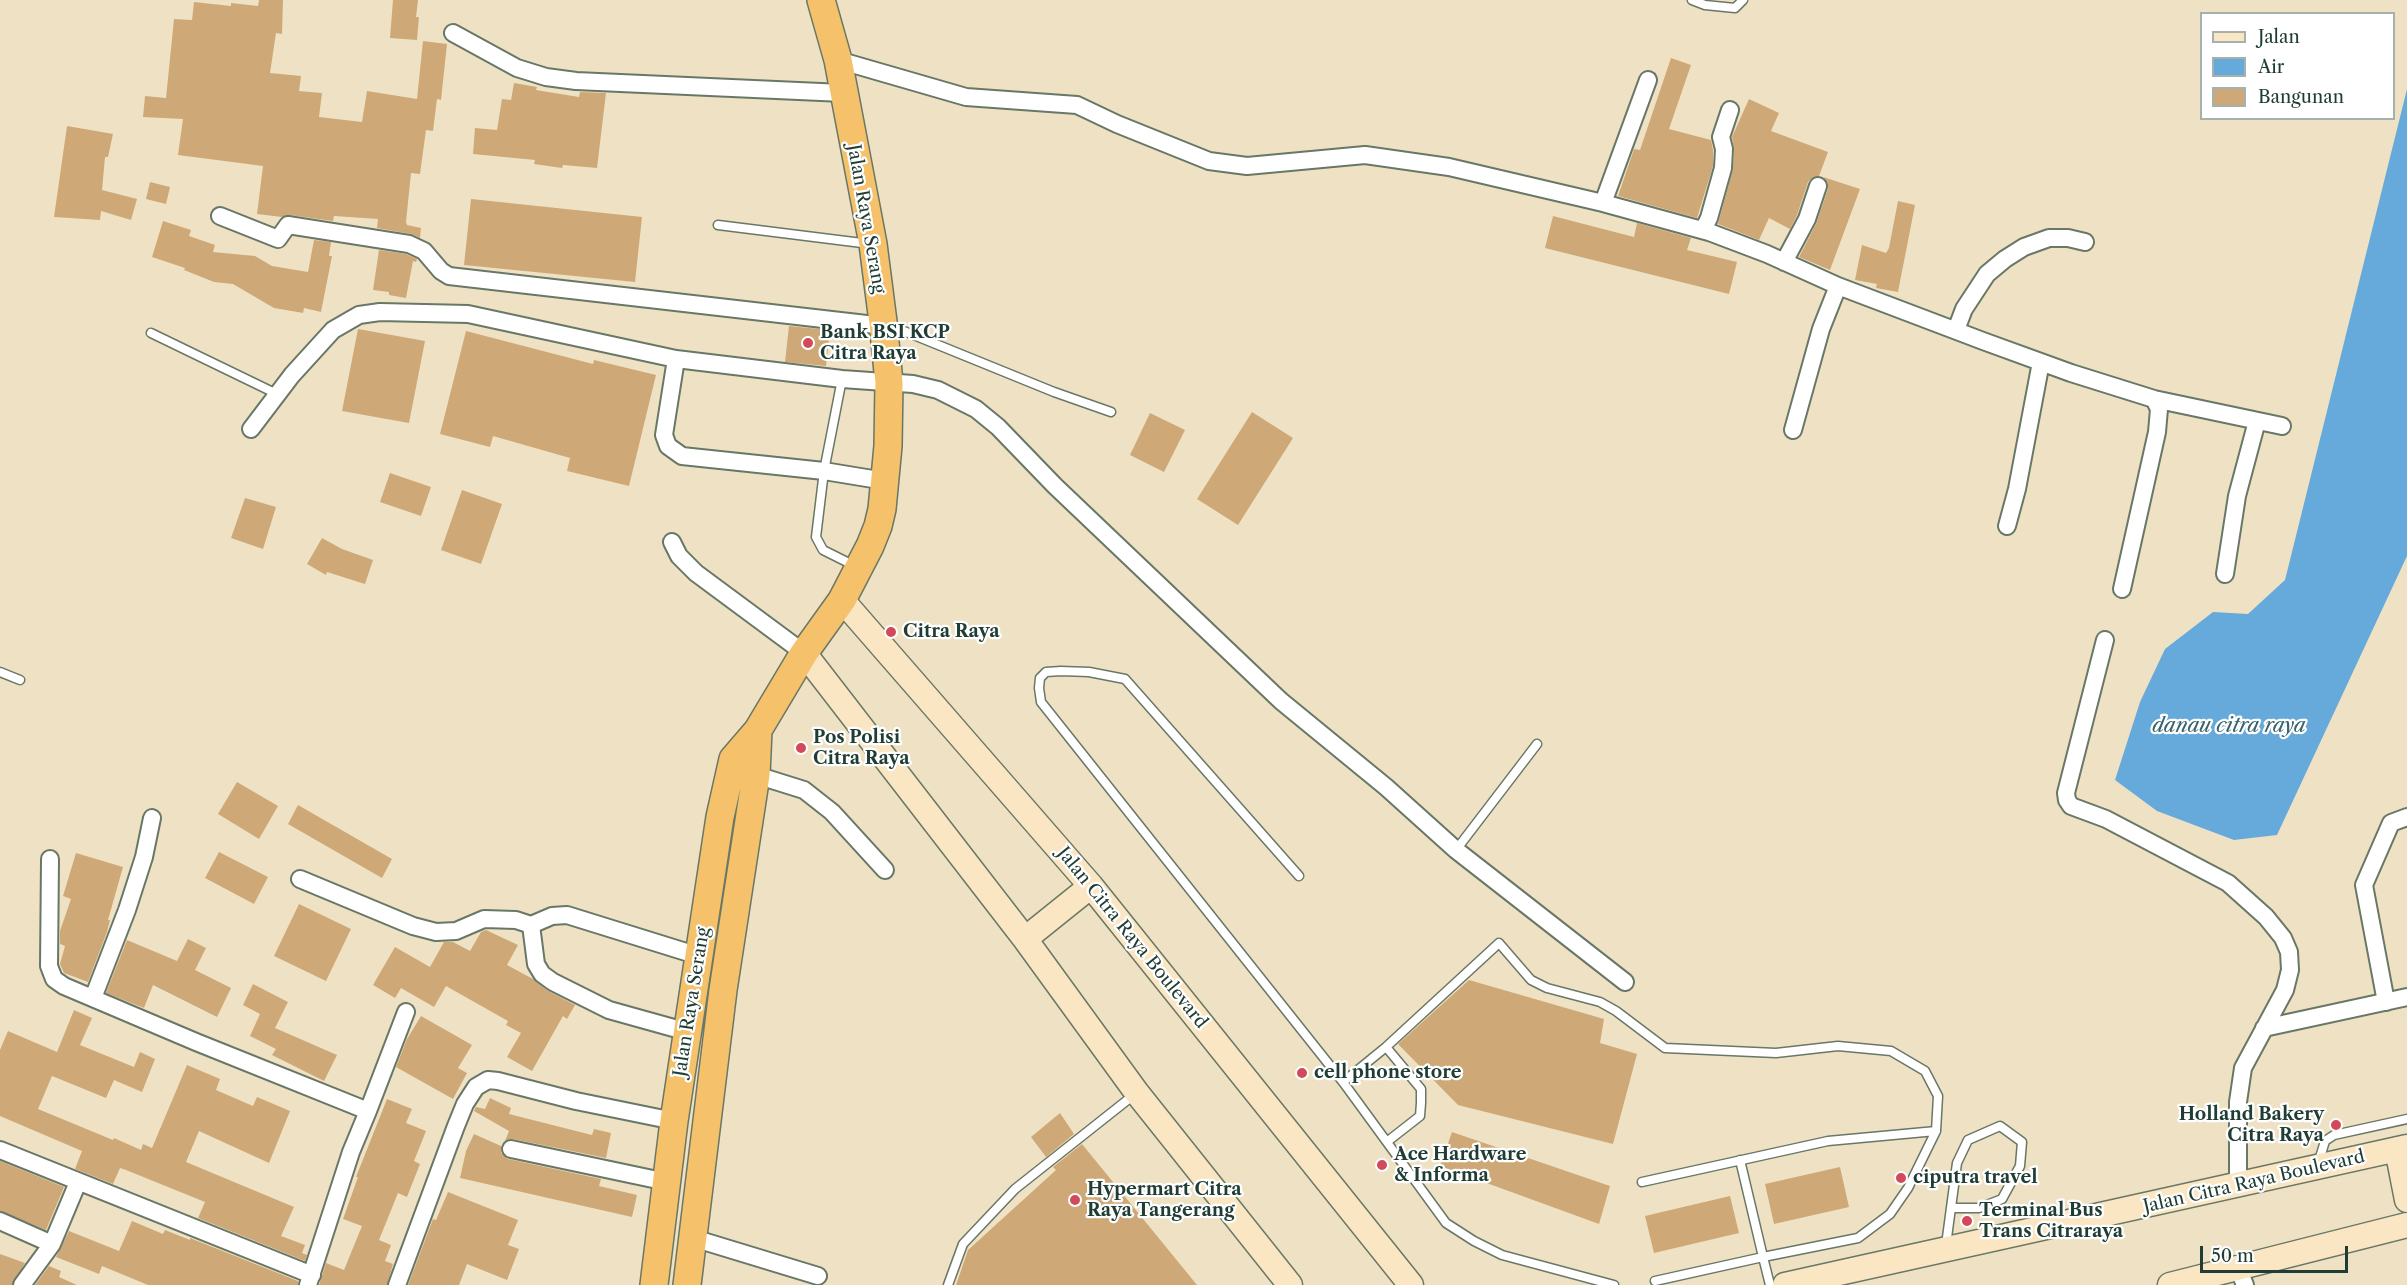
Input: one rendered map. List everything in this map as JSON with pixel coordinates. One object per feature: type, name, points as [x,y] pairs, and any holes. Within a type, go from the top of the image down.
[{"type":"highway","name":"Jalan Raya Serang","points":[[654,1285],[674,1120],[720,818],[733,759],[758,730],[804,653],[842,600],[860,569],[878,526],[885,481],[889,382],[873,244],[838,60],[821,0]]},
{"type":"highway","name":"Jalan Raya Serang","points":[[687,1285],[723,990],[756,775],[758,730]]},
{"type":"main road","name":"Jalan Citra Raya Boulevard","points":[[842,600],[1091,886],[1403,1279]]},
{"type":"main road","points":[[804,653],[1025,939],[1137,1093],[1290,1285]]},
{"type":"main road","points":[[1025,939],[1091,886]]},
{"type":"main road","points":[[2402,1148],[2407,1200]]},
{"type":"main road","name":"Jalan Citra Raya Boulevard","points":[[1785,1285],[2402,1148]]},
{"type":"main road","points":[[2170,1285],[2241,1276],[2407,1225]]},
{"type":"street","points":[[453,33],[517,68],[546,77],[576,81],[843,93]]},
{"type":"street","points":[[838,60],[966,97],[1077,105],[1127,129],[1209,161],[1247,166],[1365,154],[1449,167],[1603,203],[1703,230],[1838,286],[2041,362],[2154,399],[2282,426]]},
{"type":"street","points":[[1603,203],[1647,80]]},
{"type":"street","points":[[1703,230],[1709,219],[1723,168],[1722,137],[1730,110]]},
{"type":"street","points":[[1784,262],[1807,219],[1818,186]]},
{"type":"street","points":[[220,216],[278,239],[288,225],[409,244],[424,251],[441,271],[449,276],[883,324]]},
{"type":"street","points":[[1956,330],[1964,309],[1987,274],[2005,259],[2024,247],[2049,238],[2068,238],[2085,242]]},
{"type":"street","points":[[1793,430],[1821,329],[1838,286]]},
{"type":"street","points":[[250,429],[333,330],[359,315],[380,312],[468,314],[676,359],[842,379],[889,382],[938,390],[976,409],[1281,701],[1386,787],[1456,850],[1625,982]]},
{"type":"street","points":[[676,359],[664,435],[668,446],[682,456],[824,471],[885,481]]},
{"type":"street","points":[[2007,526],[2018,489],[2041,362]]},
{"type":"street","points":[[2122,589],[2157,432],[2159,409],[2154,399]]},
{"type":"street","points":[[2225,574],[2242,467],[2257,421]]},
{"type":"street","points":[[672,542],[679,556],[696,573],[804,653]]},
{"type":"street","points":[[2105,640],[2066,793],[2067,801],[2071,806],[2106,819],[2228,883],[2266,917],[2283,938],[2289,952],[2290,970],[2285,990],[2243,1068],[2238,1102],[2238,1186]]},
{"type":"street","points":[[756,775],[804,790],[832,812],[885,870]]},
{"type":"street","points":[[2386,1002],[2364,885],[2391,823],[2407,817]]},
{"type":"street","points":[[93,998],[127,910],[144,857],[152,818]]},
{"type":"street","points":[[50,859],[49,966],[54,979],[64,986],[196,1042],[368,1111]]},
{"type":"street","points":[[300,879],[413,926],[436,932],[456,931],[484,919],[516,920],[531,925],[552,916],[567,915],[699,956]]},
{"type":"street","points":[[531,925],[537,964],[542,974],[553,982],[609,1010],[688,1032]]},
{"type":"street","points":[[2264,1028],[2407,997]]},
{"type":"street","points":[[0,1150],[310,1280],[351,1152],[406,1012]]},
{"type":"street","points":[[397,1285],[456,1126],[465,1104],[476,1087],[488,1080],[498,1081],[547,1094],[674,1120]]},
{"type":"street","points":[[511,1149],[667,1182]]},
{"type":"street","points":[[22,1285],[52,1244],[78,1182]]},
{"type":"street","points":[[0,1221],[52,1244]]},
{"type":"street","points":[[693,1238],[818,1276]]},
{"type":"lane","points":[[1692,0],[1704,5],[1735,8],[1743,0]]},
{"type":"lane","points":[[718,225],[873,244]]},
{"type":"lane","points":[[883,324],[1054,392],[1111,412]]},
{"type":"lane","points":[[151,333],[277,394]]},
{"type":"lane","points":[[842,379],[824,471],[816,537],[823,550],[860,569]]},
{"type":"lane","points":[[1299,876],[1125,679],[1089,672],[1061,671],[1046,672],[1040,678],[1041,702],[1343,1082],[1446,1223],[1502,1255],[1614,1285]]},
{"type":"lane","points":[[0,672],[20,680]]},
{"type":"lane","points":[[1456,850],[1537,744]]},
{"type":"lane","points":[[1343,1082],[1386,1047],[1499,943],[1531,980],[1547,988],[1600,1002],[1665,1048],[1776,1053],[1838,1046],[1891,1051],[1925,1071],[1938,1096],[1936,1131],[1908,1188],[1890,1214],[1858,1239],[1655,1281]]},
{"type":"lane","points":[[1386,1047],[1421,1089],[1420,1116],[1388,1141]]},
{"type":"lane","points":[[948,1285],[963,1244],[1015,1189],[1137,1093]]},
{"type":"lane","points":[[2317,1168],[2325,1141],[2334,1135],[2407,1119]]},
{"type":"lane","points":[[1945,1250],[1957,1163],[1968,1140],[2000,1126],[2022,1142],[2020,1166],[2002,1199],[1979,1208],[1952,1208]]},
{"type":"lane","points":[[1642,1182],[1828,1141],[1936,1131]]},
{"type":"lane","points":[[1740,1160],[1770,1285]]},
{"type":"water","name":"danau citra raya","points":[[2407,89],[2407,556],[2277,835],[2234,840],[2157,811],[2115,780],[2140,702],[2165,649],[2213,612],[2248,614],[2285,580]]},
{"type":"building","points":[[259,0],[283,0],[282,34],[276,33],[270,73],[301,76],[299,91],[322,93],[319,117],[362,122],[367,91],[417,99],[423,41],[447,44],[441,100],[437,99],[433,131],[426,130],[420,174],[411,173],[406,222],[407,225],[421,228],[420,238],[411,234],[377,228],[378,219],[334,216],[333,221],[290,215],[282,217],[257,214],[263,166],[178,155],[183,119],[143,117],[145,96],[166,98],[174,19],[192,20],[194,2],[258,6]]},
{"type":"building","points":[[393,0],[418,0],[417,40],[390,38]]},
{"type":"building","points":[[1671,58],[1691,65],[1669,129],[1711,140],[1713,150],[1713,166],[1697,218],[1618,196],[1634,149],[1640,150]]},
{"type":"building","points":[[514,83],[537,87],[536,90],[579,97],[580,92],[606,93],[597,168],[563,165],[562,168],[534,164],[535,160],[473,154],[475,128],[497,130],[502,99],[511,100]]},
{"type":"building","points":[[1749,99],[1779,113],[1771,131],[1828,152],[1819,176],[1808,182],[1790,229],[1769,218],[1759,240],[1718,224],[1733,169],[1732,137]]},
{"type":"building","points":[[67,126],[113,134],[108,157],[105,157],[102,190],[137,199],[131,220],[101,211],[100,220],[54,217]]},
{"type":"building","points":[[1823,177],[1860,189],[1830,270],[1799,257],[1816,224],[1828,189],[1828,183]]},
{"type":"building","points":[[150,182],[170,187],[166,204],[146,199]]},
{"type":"building","points":[[471,199],[642,217],[635,282],[464,265]]},
{"type":"building","points":[[1898,201],[1915,205],[1898,292],[1876,288],[1877,284],[1855,280],[1862,245],[1886,253],[1889,248]]},
{"type":"building","points":[[1553,216],[1634,237],[1637,223],[1691,238],[1687,250],[1737,262],[1729,294],[1545,248]]},
{"type":"building","points":[[163,221],[191,230],[189,236],[215,245],[213,252],[255,256],[272,266],[308,272],[314,240],[331,242],[329,256],[332,256],[321,312],[304,308],[303,313],[274,308],[233,284],[214,282],[184,270],[185,268],[152,257]]},
{"type":"building","points":[[379,250],[406,254],[417,259],[416,262],[413,261],[406,298],[389,295],[389,292],[373,290]]},
{"type":"building","name":"Bank BSI KCP Citra Raya","points":[[789,326],[830,330],[826,366],[785,362]]},
{"type":"building","points":[[358,329],[425,341],[409,423],[342,411]]},
{"type":"building","points":[[466,331],[593,364],[594,360],[656,375],[629,486],[567,471],[570,458],[493,436],[490,447],[440,434]]},
{"type":"building","points":[[1252,412],[1293,438],[1238,525],[1197,499]]},
{"type":"building","points":[[1150,413],[1185,430],[1164,472],[1130,455]]},
{"type":"building","points":[[390,473],[431,487],[421,516],[380,502]]},
{"type":"building","points":[[462,490],[502,504],[481,564],[441,550]]},
{"type":"building","points":[[245,498],[276,507],[263,549],[231,538]]},
{"type":"building","points":[[322,538],[342,549],[373,560],[365,584],[327,572],[326,575],[307,564]]},
{"type":"building","points":[[237,782],[278,806],[259,839],[218,814]]},
{"type":"building","points":[[298,805],[392,859],[382,878],[288,824]]},
{"type":"building","points":[[219,852],[268,877],[254,904],[205,878]]},
{"type":"building","points":[[76,853],[123,867],[108,920],[110,920],[107,932],[88,982],[64,973],[60,964],[65,946],[60,944],[60,931],[71,899],[63,896]]},
{"type":"building","points":[[299,904],[351,929],[326,981],[274,956]]},
{"type":"building","points":[[486,930],[518,945],[507,965],[575,1005],[567,1019],[563,1016],[532,1071],[507,1057],[521,1033],[506,1025],[508,1021],[446,986],[434,1007],[401,988],[395,998],[373,985],[395,947],[430,967],[444,942],[453,942],[470,951],[481,932]]},
{"type":"building","points":[[188,939],[206,948],[195,970],[231,988],[217,1017],[153,985],[144,1008],[106,993],[127,940],[177,961]]},
{"type":"building","points":[[1469,980],[1604,1019],[1600,1043],[1637,1054],[1613,1144],[1458,1105],[1398,1044]]},
{"type":"building","points":[[253,984],[288,1002],[275,1028],[337,1055],[324,1081],[272,1055],[276,1049],[250,1036],[260,1014],[243,1005]]},
{"type":"building","points":[[74,1010],[92,1018],[80,1045],[134,1067],[140,1052],[155,1059],[142,1092],[114,1080],[106,1098],[52,1076],[38,1109],[141,1150],[143,1144],[152,1148],[187,1065],[220,1079],[216,1090],[253,1106],[257,1097],[290,1111],[269,1163],[199,1131],[186,1162],[294,1207],[281,1236],[305,1245],[302,1253],[307,1255],[305,1261],[198,1218],[205,1202],[126,1170],[120,1168],[113,1184],[75,1169],[82,1151],[0,1116],[0,1050],[8,1031],[57,1052]]},
{"type":"building","points":[[421,1016],[472,1045],[458,1068],[467,1073],[453,1099],[396,1067],[407,1039]]},
{"type":"building","points":[[490,1098],[511,1108],[509,1114],[592,1135],[594,1129],[611,1133],[606,1158],[513,1139],[505,1141],[509,1131],[474,1111],[476,1107],[485,1109]]},
{"type":"building","points":[[387,1099],[412,1109],[406,1123],[426,1131],[414,1161],[420,1164],[407,1197],[398,1193],[379,1240],[391,1245],[385,1261],[393,1264],[387,1285],[319,1285],[326,1263],[344,1270],[362,1226],[343,1219],[358,1177],[356,1177]]},
{"type":"building","points":[[1060,1113],[1074,1134],[1046,1157],[1031,1137]]},
{"type":"building","points":[[1452,1132],[1610,1186],[1599,1224],[1440,1166]]},
{"type":"building","points":[[474,1134],[501,1146],[501,1153],[508,1159],[601,1179],[599,1186],[637,1195],[632,1217],[460,1178],[466,1151]]},
{"type":"building","name":"Hypermart Citra Raya Tangerang","points":[[1082,1144],[1197,1285],[956,1285],[968,1250],[1056,1170],[1053,1167]]},
{"type":"building","points":[[0,1161],[64,1187],[46,1230],[0,1211]]},
{"type":"building","points":[[1840,1167],[1849,1207],[1774,1224],[1765,1184]]},
{"type":"building","points":[[448,1192],[518,1220],[508,1245],[519,1249],[507,1280],[467,1264],[459,1285],[408,1285],[433,1219],[436,1220]]},
{"type":"building","points":[[1730,1196],[1739,1233],[1654,1253],[1645,1216]]},
{"type":"building","points":[[132,1221],[163,1234],[165,1230],[190,1240],[190,1238],[298,1281],[298,1285],[148,1285],[102,1266],[99,1274],[56,1257],[69,1231],[119,1251]]},
{"type":"building","points":[[0,1254],[25,1263],[12,1285],[0,1285]]},
{"type":"building","points":[[49,1266],[61,1271],[59,1277],[77,1285],[35,1285]]},
{"type":"place","name":"Bank BSI KCP Citra Raya","points":[[808,343]]},
{"type":"place","name":"Citra Raya","points":[[891,632]]},
{"type":"place","name":"Pos Polisi Citra Raya","points":[[801,748]]},
{"type":"place","name":"cell phone store","points":[[1302,1073]]},
{"type":"place","name":"Holland Bakery Citra Raya","points":[[2336,1125]]},
{"type":"place","name":"Ace Hardware & Informa","points":[[1382,1165]]},
{"type":"place","name":"ciputra travel","points":[[1901,1178]]},
{"type":"place","name":"Hypermart Citra Raya Tangerang","points":[[1075,1200]]},
{"type":"place","name":"Terminal Bus Trans Citraraya","points":[[1967,1221]]}]
